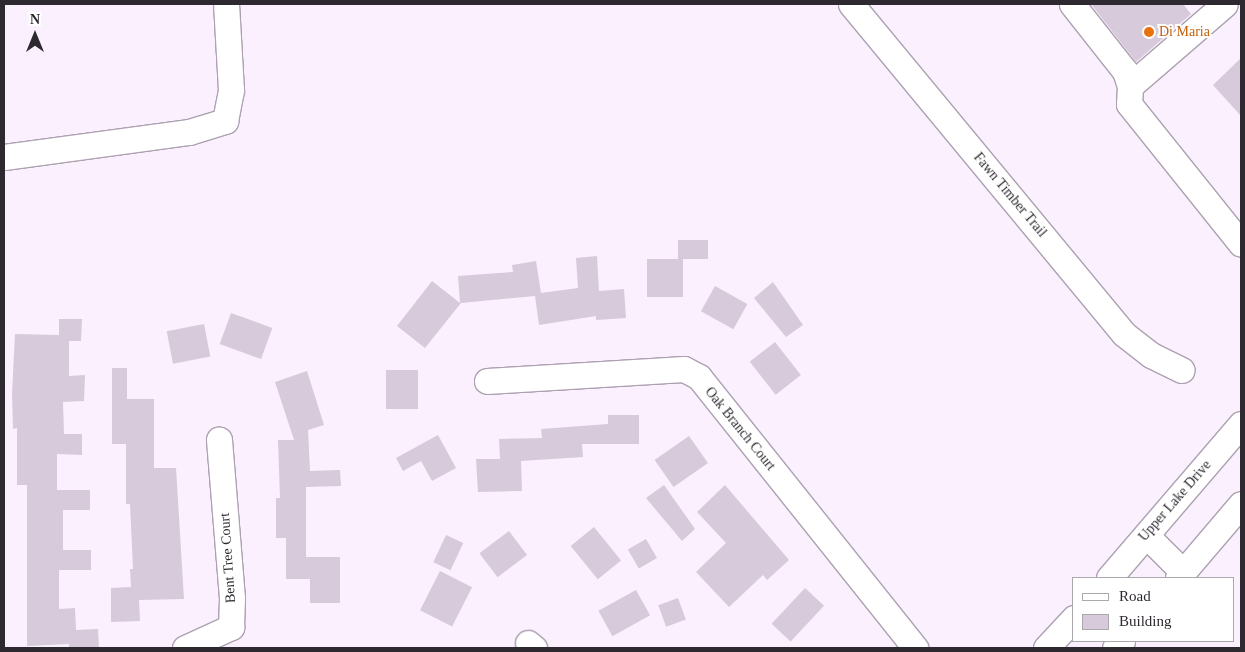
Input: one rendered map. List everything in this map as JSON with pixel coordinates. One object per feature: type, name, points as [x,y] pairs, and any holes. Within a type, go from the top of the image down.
[{"type":"street","points":[[4,157],[190,132],[225,121],[231,90],[226,4]]},
{"type":"street","name":"Fawn Timber Trail","points":[[851,4],[1124,334],[1151,355],[1182,370]]},
{"type":"street","points":[[1072,4],[1125,71],[1130,86],[1129,104],[1241,244]]},
{"type":"street","points":[[1130,86],[1226,4]]},
{"type":"street","name":"Oak Branch Court","points":[[487,381],[684,369],[699,377],[915,648]]},
{"type":"street","name":"Upper Lake Drive","points":[[1110,577],[1241,424]]},
{"type":"street","name":"Bent Tree Court","points":[[185,648],[231,627],[232,598],[219,440]]},
{"type":"street","points":[[1146,535],[1181,575],[1241,504]]},
{"type":"street","points":[[1046,648],[1072,620]]},
{"type":"building","points":[[1091,4],[1183,4],[1191,14],[1136,62]]},
{"type":"building","points":[[1241,58],[1241,116],[1213,85]]},
{"type":"building","points":[[678,240],[708,240],[708,259],[678,259]]},
{"type":"building","points":[[597,256],[599,291],[624,289],[626,318],[596,320],[596,316],[539,325],[535,296],[461,303],[425,348],[397,326],[432,281],[460,303],[458,276],[513,272],[512,265],[536,261],[541,293],[578,288],[576,258]]},
{"type":"building","points":[[647,259],[683,259],[683,297],[647,297]]},
{"type":"building","points":[[773,282],[803,325],[786,337],[754,298]]},
{"type":"building","points":[[715,286],[747,304],[733,329],[701,311]]},
{"type":"building","points":[[231,313],[272,328],[261,359],[220,344]]},
{"type":"building","points":[[59,319],[82,319],[81,341],[69,341],[69,376],[85,375],[84,401],[63,402],[64,434],[82,434],[82,455],[57,454],[57,490],[90,490],[90,510],[63,510],[63,550],[91,550],[91,570],[59,570],[59,609],[75,608],[76,630],[98,629],[99,648],[69,648],[69,644],[27,646],[27,485],[17,485],[17,428],[13,429],[12,394],[15,334],[59,335]]},
{"type":"building","points":[[204,324],[210,356],[173,364],[167,331]]},
{"type":"building","points":[[775,342],[801,375],[776,395],[750,362]]},
{"type":"building","points":[[112,368],[127,368],[127,399],[154,399],[154,468],[176,468],[184,599],[139,600],[140,621],[111,622],[111,588],[131,587],[130,569],[133,569],[130,504],[126,504],[126,444],[112,444]]},
{"type":"building","points":[[386,370],[418,370],[418,409],[386,409]]},
{"type":"building","points":[[307,371],[324,425],[308,430],[310,471],[340,470],[341,486],[306,487],[306,557],[340,557],[340,603],[310,603],[310,579],[286,579],[286,538],[276,538],[276,498],[280,498],[278,440],[294,440],[275,382]]},
{"type":"building","points":[[608,415],[639,415],[639,444],[582,444],[583,457],[521,461],[522,491],[478,492],[476,459],[500,459],[499,439],[542,438],[541,429],[608,424]]},
{"type":"building","points":[[438,435],[456,468],[432,481],[421,461],[403,471],[396,458]]},
{"type":"building","points":[[689,436],[708,463],[674,487],[655,460]]},
{"type":"building","points":[[664,485],[695,529],[682,541],[646,498]]},
{"type":"building","points":[[725,485],[789,560],[767,580],[763,575],[729,607],[696,572],[726,543],[697,512]]},
{"type":"building","points":[[594,527],[621,560],[598,579],[571,546]]},
{"type":"building","points":[[509,531],[527,555],[498,577],[479,553]]},
{"type":"building","points":[[446,535],[463,543],[451,570],[433,562]]},
{"type":"building","points":[[646,539],[657,558],[639,569],[628,550]]},
{"type":"building","points":[[440,571],[472,587],[452,627],[420,610]]},
{"type":"building","points":[[805,588],[824,606],[791,642],[772,624]]},
{"type":"building","points":[[636,590],[650,615],[612,636],[598,611]]},
{"type":"building","points":[[678,598],[686,620],[666,627],[658,605]]},
{"type":"place","name":"Di Maria","points":[[1149,32]]}]
